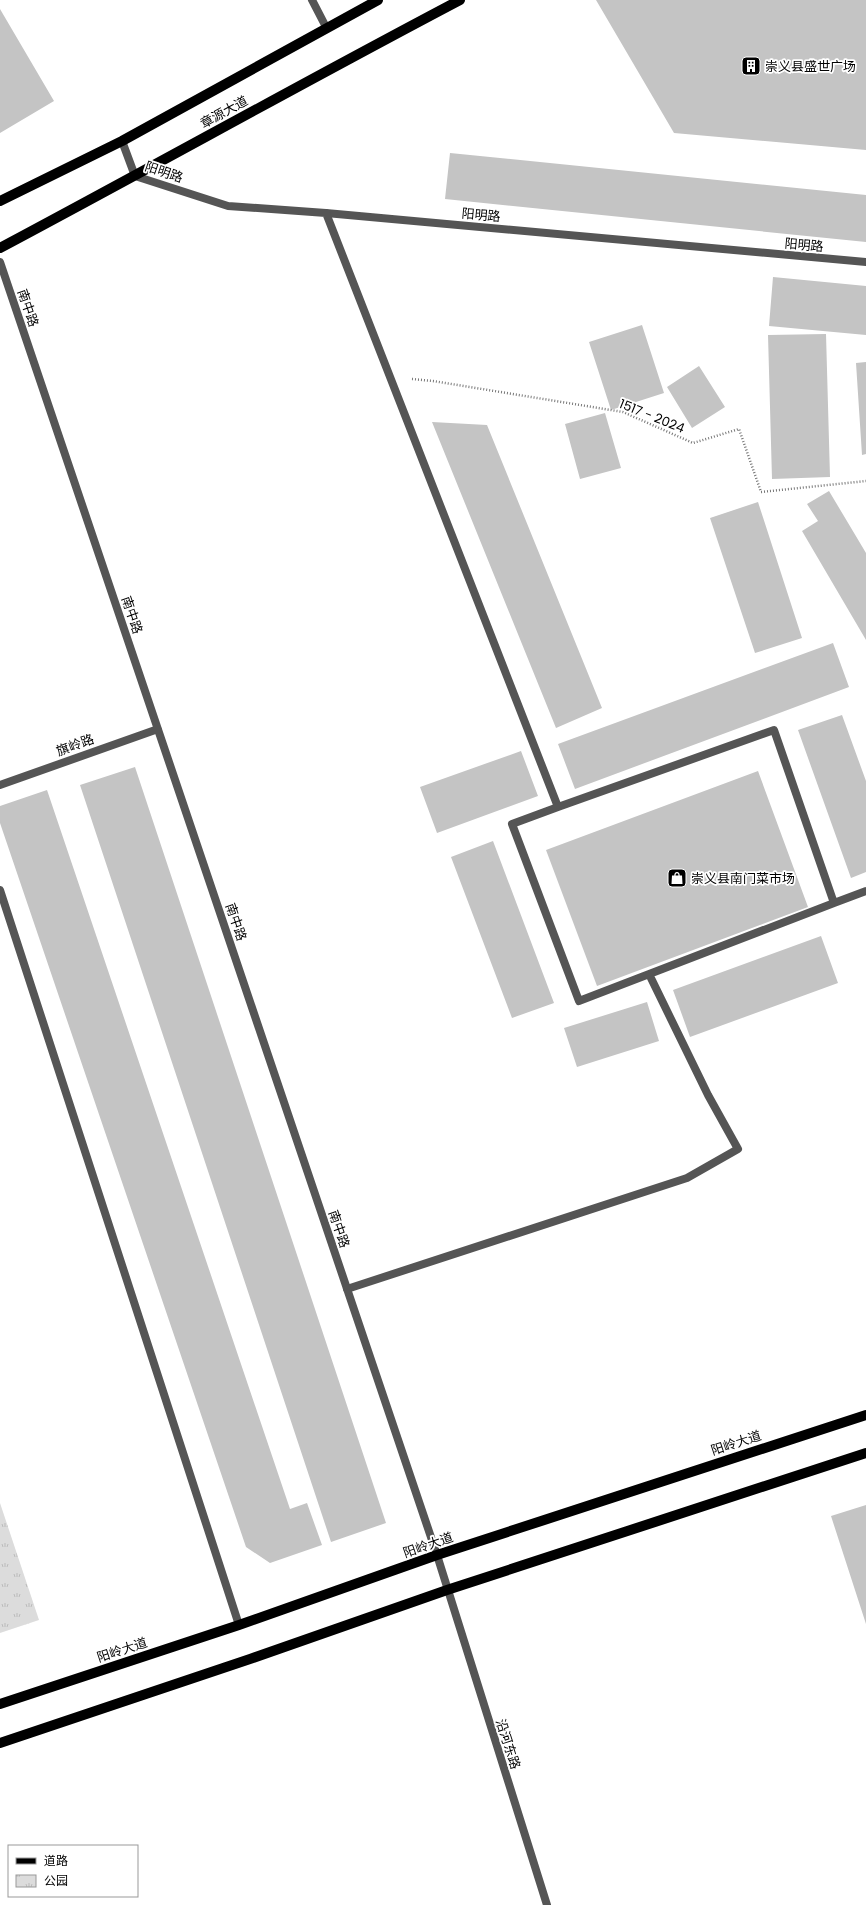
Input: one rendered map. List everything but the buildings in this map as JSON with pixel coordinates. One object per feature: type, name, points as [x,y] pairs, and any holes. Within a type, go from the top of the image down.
[{"type":"main road","name":"章源大道","points":[[0,201],[122,141],[326,27],[378,0]]},
{"type":"main road","name":"章源大道","points":[[0,248],[136,176],[345,60],[460,0]]},
{"type":"main road","name":"阳岭大道","points":[[0,1704],[239,1625],[437,1555],[866,1415]]},
{"type":"main road","points":[[0,1743],[250,1659],[447,1590],[866,1453]]},
{"type":"street","points":[[312,0],[326,27]]},
{"type":"street","name":"阳明路","points":[[122,141],[136,176],[228,206],[326,213],[866,262]]},
{"type":"street","points":[[326,213],[558,807]]},
{"type":"street","name":"南中路","points":[[0,262],[437,1555],[447,1590]]},
{"type":"street","name":"旗岭路","points":[[0,785],[158,729]]},
{"type":"street","points":[[834,903],[774,730],[512,824],[579,1001],[866,891]]},
{"type":"street","points":[[0,890],[239,1625]]},
{"type":"street","points":[[347,1289],[687,1178],[738,1149],[708,1095],[648,974]]},
{"type":"street","name":"沿河东路","points":[[447,1590],[547,1905]]},
{"type":"path","name":"1517 - 2024","points":[[432,381],[623,412],[693,443],[739,429],[761,492],[866,481]]},
{"type":"green space","points":[[0,1503],[39,1620],[0,1633]]},
{"type":"place","name":"崇义县盛世广场","points":[[751,66]]},
{"type":"place","name":"崇义县南门菜市场","points":[[677,878]]}]
